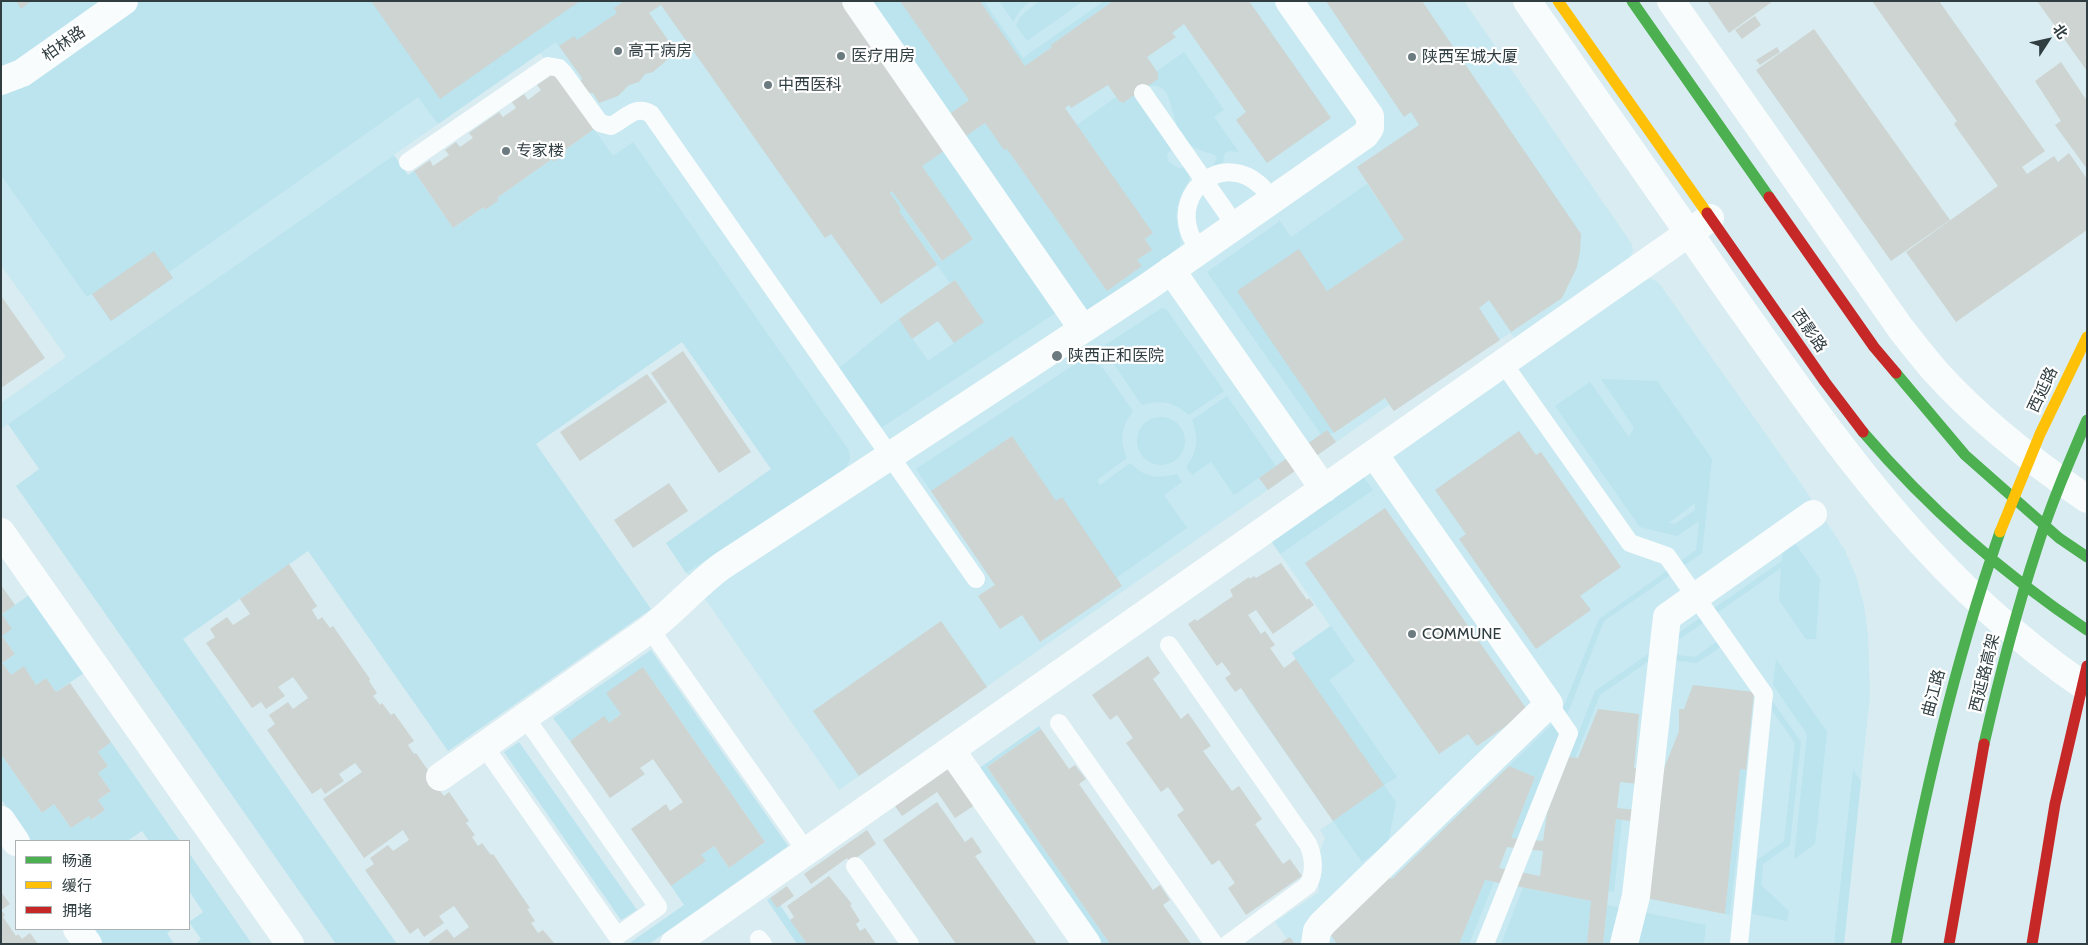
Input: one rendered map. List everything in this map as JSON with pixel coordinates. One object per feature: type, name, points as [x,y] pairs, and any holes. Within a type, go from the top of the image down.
[{"type":"main road","name":"西影路","points":[[1558,1],[1700,226],[1868,438],[1915,490],[1992,560],[2021,584],[2087,630]]},
{"type":"main road","points":[[1632,1],[1874,348],[1965,455],[2060,538],[2087,557]]},
{"type":"main road","name":"西延路","points":[[2030,458],[2087,336]]},
{"type":"main road","name":"西延路高架","points":[[1949,944],[1963,853],[1984,742],[2012,631],[2044,528],[2087,420]]},
{"type":"main road","name":"曲江路","points":[[1896,944],[1914,845],[1935,753],[1956,675],[1978,601],[2030,458]]},
{"type":"main road","points":[[2032,944],[2042,870],[2063,763],[2087,666]]},
{"type":"street","name":"柏林路","points":[[1,81],[22,73],[124,1]]},
{"type":"street","points":[[856,1],[1084,329]]},
{"type":"street","points":[[440,777],[650,630],[668,616],[704,579],[722,566],[1084,329],[1365,135],[1369,130],[1370,116],[1289,1]]},
{"type":"street","points":[[1526,1],[1700,226],[1804,397],[1854,465],[1905,527],[1956,581],[2005,626],[2052,664],[2087,688]]},
{"type":"street","points":[[1672,1],[1901,329],[1935,371],[1978,413],[2030,458],[2087,499]]},
{"type":"street","points":[[674,944],[1700,226]]},
{"type":"street","points":[[1171,270],[1324,488]]},
{"type":"street","points":[[1315,944],[1317,931],[1322,924],[1549,704],[1374,454]]},
{"type":"street","points":[[1624,944],[1636,896],[1666,620],[1669,615],[1695,596],[1813,514]]},
{"type":"street","points":[[1,532],[290,944]]},
{"type":"street","points":[[951,750],[1087,944]]},
{"type":"street","points":[[1,820],[15,841]]},
{"type":"street","points":[[78,930],[88,944]]},
{"type":"lane","points":[[408,162],[548,66],[559,68],[563,72],[600,123],[611,126],[634,111],[643,110],[648,112],[976,579]]},
{"type":"lane","points":[[1143,93],[1236,225]]},
{"type":"lane","points":[[1201,249],[1190,236],[1186,220],[1187,203],[1196,188],[1204,180],[1214,174],[1232,172],[1248,176],[1262,186],[1271,201]]},
{"type":"lane","points":[[1503,363],[1630,543],[1667,556],[1765,696],[1739,944]]},
{"type":"lane","points":[[650,630],[806,851]]},
{"type":"lane","points":[[1169,645],[1303,836],[1312,853],[1313,874],[1308,885],[1228,944]]},
{"type":"lane","points":[[1485,944],[1569,733],[1549,704]]},
{"type":"lane","points":[[484,746],[617,936],[658,907],[525,717]]},
{"type":"lane","points":[[1059,722],[1214,944]]},
{"type":"lane","points":[[855,866],[910,944]]},
{"type":"shaded area","name":"陕西正和医院","points":[[1,1],[1464,1],[1632,244],[1633,251],[1629,260],[1516,340],[1510,333],[1394,411],[1389,405],[839,790],[677,559],[825,455],[615,155],[613,157],[540,53],[1,429],[1,403],[66,357],[1,265]]},
{"type":"shaded area","points":[[1,1],[624,1],[614,8],[617,13],[577,40],[574,36],[559,46],[556,42],[438,124],[418,97],[169,272],[173,278],[111,321],[92,294],[87,297],[1,175]]},
{"type":"shaded area","points":[[867,1],[900,1],[969,100],[946,116]]},
{"type":"shaded area","points":[[980,1],[984,1],[1023,58],[1104,1],[1113,1],[1025,66]]},
{"type":"shaded area","points":[[999,1],[1030,1],[1021,9],[1013,21]]},
{"type":"shaded area","points":[[1039,1],[1083,1],[1027,41],[1016,25],[1021,16]]},
{"type":"shaded area","points":[[1184,52],[1224,110],[1214,117],[1239,152],[1231,151],[1225,153],[1223,163],[1213,165],[1217,159],[1215,155],[1198,149],[1184,139],[1177,127],[1166,92],[1160,87],[1148,86],[1158,78],[1157,71]]},
{"type":"shaded area","points":[[1136,94],[1173,148],[1167,154],[1169,162],[1178,168],[1187,167],[1189,172],[1189,179],[1177,208],[1177,222],[1181,241],[1179,249],[1170,257],[1082,313],[962,139],[985,123],[1004,150],[1007,149],[1107,291],[1142,266],[1137,260],[1152,250],[1145,239],[1153,233],[1077,125],[1116,97],[1123,103]]},
{"type":"shaded area","points":[[594,129],[613,156],[633,142],[848,449],[849,461],[839,473],[686,573],[666,543],[771,469],[682,342],[536,444],[651,609],[448,751],[308,551],[183,639],[397,944],[336,944],[16,486],[39,469],[8,424],[394,155],[408,175],[414,171],[453,228],[484,207],[485,209],[499,200],[497,198],[552,159],[554,162],[567,153],[565,150]]},
{"type":"shaded area","points":[[948,148],[1060,310],[881,428],[839,368],[899,319],[928,361],[984,322],[955,280],[950,283],[899,211],[901,209],[890,193],[892,191],[941,261],[973,239],[922,166]]},
{"type":"shaded area","points":[[1367,184],[1404,239],[1327,291],[1299,250],[1238,291],[1334,433],[1321,434],[1207,272],[1280,221],[1291,237]]},
{"type":"shaded area","points":[[1652,279],[1659,283],[1804,488],[1845,550],[1856,576],[1864,605],[1868,636],[1870,695],[1844,944],[1295,944],[1290,937],[1287,939],[1275,922],[1319,892],[1317,859],[1325,838],[1320,830],[1333,821],[1245,695],[1296,660],[1292,653],[1330,626],[1271,541],[1643,280]]},
{"type":"shaded area","points":[[1162,308],[1166,309],[1224,391],[1189,415],[1178,407],[1167,403],[1156,402],[1142,405],[1102,347]]},
{"type":"shaded area","points":[[1092,353],[1133,411],[1122,434],[1124,451],[1127,458],[1097,480],[1100,485],[1130,463],[1141,472],[1152,476],[1177,474],[1182,482],[1164,495],[1187,528],[1116,578],[1062,498],[1056,501],[1012,436],[931,491],[916,469]]},
{"type":"shaded area","points":[[1601,379],[1657,381],[1712,459],[1702,553],[1604,621],[1518,839],[1511,838],[1535,777],[1509,766],[1559,718],[1599,619],[1696,550],[1699,521],[1677,536],[1640,527],[1555,406],[1590,382],[1629,437],[1633,426]],"holes":[[[1695,503],[1695,510],[1675,524],[1668,523]]]},
{"type":"shaded area","points":[[1227,396],[1276,466],[1234,495],[1211,462],[1192,475],[1186,467],[1193,456],[1196,445],[1196,433],[1192,420]]},
{"type":"shaded area","points":[[1161,417],[1170,419],[1178,424],[1183,432],[1185,441],[1183,450],[1178,458],[1170,463],[1161,465],[1152,463],[1144,458],[1139,450],[1137,441],[1139,432],[1144,424],[1152,419]]},
{"type":"shaded area","points":[[1363,476],[1373,490],[1280,554],[1271,541]]},
{"type":"shaded area","points":[[1792,539],[1820,579],[1816,639],[1806,639],[1779,600],[1781,568],[1660,653],[1695,657],[1726,635],[1801,742],[1790,845],[1763,864],[1761,885],[1789,911],[1787,921],[1752,914],[1757,860],[1784,841],[1795,743],[1725,644],[1697,663],[1653,658],[1600,695],[1575,758],[1569,757],[1595,691],[1782,561],[1783,546]]},
{"type":"shaded area","points":[[29,595],[84,673],[56,692],[46,678],[36,685],[24,667],[11,675],[2,663],[15,654],[2,636],[2,614]]},
{"type":"shaded area","points":[[1331,626],[1355,661],[1329,680],[1397,777],[1384,785],[1292,653]]},
{"type":"shaded area","points":[[651,650],[788,846],[649,944],[628,944],[684,905],[671,886],[705,861],[701,855],[714,846],[729,868],[765,842],[643,667],[621,714],[609,723],[604,717],[570,741],[553,718]]},
{"type":"shaded area","points":[[1776,659],[1827,732],[1815,844],[1794,859],[1807,734],[1773,685]]},
{"type":"shaded area","points":[[1039,726],[1041,729],[987,767],[1110,944],[1100,944],[978,769]]},
{"type":"shaded area","points":[[111,742],[179,840],[148,840],[142,831],[128,840],[30,840],[1,799],[1,754],[42,813],[54,804],[71,828],[89,816],[92,820],[105,810],[98,800],[111,791],[98,773],[108,766],[98,752]]},
{"type":"shaded area","points":[[519,742],[637,910],[621,920],[504,752]]},
{"type":"shaded area","points":[[1740,769],[1746,770],[1730,915],[1725,914]]},
{"type":"shaded area","points":[[1853,770],[1861,781],[1844,944],[1834,944]]},
{"type":"shaded area","points":[[1384,785],[1396,802],[1388,844],[1362,862],[1333,821]]},
{"type":"shaded area","points":[[1616,819],[1622,820],[1614,892],[1608,891]]},
{"type":"shaded area","points":[[190,854],[252,944],[195,944],[201,939],[190,921],[203,912],[190,892]]},
{"type":"shaded area","points":[[1485,880],[1494,882],[1469,944],[1459,944]]},
{"type":"shaded area","points":[[1523,888],[1591,901],[1587,944],[1501,944]]},
{"type":"shaded area","points":[[770,898],[777,907],[780,905],[807,944],[797,944],[767,900]]},
{"type":"shaded area","points":[[1607,905],[1706,925],[1704,944],[1603,944]]},
{"type":"shaded area","points":[[93,930],[172,930],[167,933],[174,944],[103,944]]},
{"type":"building","points":[[16,1],[31,1],[21,9]]},
{"type":"building","points":[[371,1],[580,1],[440,99]]},
{"type":"building","points":[[624,1],[846,1],[933,126],[969,100],[900,1],[980,1],[1025,66],[1113,1],[1249,1],[1331,118],[1267,163],[1236,120],[1246,112],[1184,24],[1172,33],[1176,37],[1147,57],[1158,73],[1158,79],[1123,103],[1119,101],[1108,85],[1071,108],[1069,105],[1065,108],[1153,233],[1145,239],[1152,250],[1137,260],[1142,266],[1107,291],[1007,149],[1004,150],[985,123],[922,166],[973,239],[942,261],[892,191],[890,193],[901,209],[899,211],[937,265],[881,304],[831,234],[825,238],[661,5],[649,13],[675,50],[667,60],[653,72],[645,74],[639,82],[629,85],[618,96],[599,103],[593,93],[587,93],[580,84],[582,78],[559,46],[574,36],[577,40],[617,13],[614,8]]},
{"type":"building","points":[[1326,1],[1422,1],[1581,234],[1577,267],[1562,298],[1511,332],[1489,300],[1479,308],[1500,340],[1394,411],[1385,398],[1334,433],[1237,291],[1299,249],[1327,291],[1404,239],[1357,167],[1419,125],[1411,112],[1404,117]]},
{"type":"building","points":[[1707,1],[1773,1],[1729,33]]},
{"type":"building","points":[[1872,1],[1939,1],[2045,151],[2022,167],[2027,174],[2054,156],[2058,162],[2069,153],[2087,179],[2087,230],[1956,322],[1906,252],[1998,186],[1954,124],[1957,121]]},
{"type":"building","points":[[2037,1],[2087,1],[2087,71]]},
{"type":"building","points":[[1755,16],[1761,25],[1742,39],[1735,30]]},
{"type":"building","points":[[1814,29],[1950,220],[1891,261],[1756,70]]},
{"type":"building","points":[[1777,47],[1780,52],[1760,65],[1756,60]]},
{"type":"building","points":[[2061,62],[2087,101],[2087,169],[2055,125],[2061,121],[2035,81]]},
{"type":"building","name":"专家楼","points":[[554,73],[594,129],[565,150],[567,152],[554,162],[552,159],[497,198],[499,200],[485,210],[484,207],[453,228],[414,171],[430,160],[433,166],[449,155],[445,150],[456,142],[460,147],[473,138],[469,133],[499,112],[503,117],[516,108],[512,102],[524,94],[528,100],[541,90],[537,85]]},
{"type":"building","points":[[154,251],[173,278],[111,321],[92,294]]},
{"type":"building","points":[[955,280],[984,322],[954,343],[938,321],[912,339],[899,319]]},
{"type":"building","points":[[1,296],[45,358],[1,388]]},
{"type":"building","points":[[683,351],[751,452],[719,473],[651,373]]},
{"type":"building","points":[[647,374],[667,402],[580,461],[560,432]]},
{"type":"building","points":[[1327,430],[1336,442],[1268,490],[1259,478]]},
{"type":"building","points":[[1519,431],[1536,455],[1541,452],[1621,567],[1580,596],[1591,610],[1536,649],[1459,539],[1466,534],[1435,490]]},
{"type":"building","points":[[1012,436],[1056,501],[1062,497],[1122,586],[1040,642],[1022,615],[1000,629],[978,596],[995,585],[931,491]]},
{"type":"building","points":[[669,483],[688,511],[633,548],[614,520]]},
{"type":"building","points":[[1385,508],[1528,711],[1477,746],[1468,734],[1439,754],[1305,563]]},
{"type":"building","points":[[1281,563],[1307,600],[1309,598],[1314,605],[1273,634],[1256,610],[1248,615],[1261,634],[1265,631],[1275,645],[1270,648],[1284,668],[1296,659],[1384,785],[1333,821],[1241,688],[1235,692],[1225,678],[1231,674],[1222,662],[1217,666],[1188,624],[1195,619],[1197,621],[1233,596],[1230,590],[1249,577],[1250,579],[1254,576],[1256,578]]},
{"type":"building","points":[[289,564],[317,606],[312,610],[318,620],[322,617],[330,628],[333,626],[370,679],[369,681],[377,693],[373,696],[380,705],[382,703],[391,715],[394,713],[414,741],[408,745],[414,754],[416,753],[444,796],[449,792],[469,821],[466,823],[475,835],[472,837],[478,846],[482,843],[491,855],[493,854],[530,908],[527,909],[535,921],[531,923],[538,933],[543,930],[555,944],[430,944],[429,942],[447,929],[454,938],[469,927],[454,906],[439,916],[444,923],[424,937],[418,928],[410,934],[365,870],[374,864],[370,858],[388,845],[393,851],[409,840],[403,830],[364,858],[323,799],[362,772],[355,763],[339,774],[344,781],[325,794],[321,788],[312,794],[267,730],[275,724],[269,715],[288,702],[293,709],[308,698],[293,677],[278,687],[285,696],[266,709],[261,702],[252,708],[206,643],[215,637],[210,629],[227,617],[233,625],[250,614],[240,599]]},
{"type":"building","points":[[1,585],[15,605],[2,614],[12,629],[2,636],[15,654],[2,663],[11,675],[24,666],[36,685],[46,678],[56,692],[70,683],[111,742],[98,752],[108,766],[98,773],[111,791],[98,800],[105,810],[91,820],[89,816],[71,828],[54,804],[42,813],[1,754]]},
{"type":"building","points":[[941,621],[987,687],[859,776],[813,711]]},
{"type":"building","points":[[1148,656],[1160,673],[1153,679],[1181,719],[1188,713],[1211,746],[1203,751],[1232,791],[1239,786],[1262,819],[1255,824],[1283,864],[1290,859],[1302,876],[1246,915],[1228,888],[1235,883],[1219,860],[1212,865],[1177,815],[1184,810],[1168,787],[1161,792],[1126,743],[1133,738],[1117,715],[1110,720],[1092,695]]},
{"type":"building","points":[[643,667],[765,842],[729,868],[714,846],[701,855],[706,861],[671,886],[631,829],[666,804],[670,811],[683,802],[653,759],[640,768],[645,774],[610,798],[570,741],[604,716],[609,723],[621,714],[606,693]]},
{"type":"building","points":[[1693,685],[1754,692],[1746,770],[1740,769],[1725,914],[1646,898],[1654,824],[1616,819],[1603,944],[1587,944],[1591,901],[1485,880],[1459,944],[1337,944],[1329,932],[1386,877],[1392,879],[1509,766],[1535,777],[1511,838],[1543,841],[1547,813],[1569,757],[1578,758],[1598,709],[1639,714],[1634,768],[1663,771],[1679,731],[1679,709],[1684,709]],"holes":[[[1620,782],[1658,786],[1655,812],[1617,808]],[[1507,847],[1543,851],[1540,876],[1499,868]]]},
{"type":"building","points":[[1041,729],[1069,769],[1075,765],[1086,779],[1079,784],[1153,890],[1160,885],[1170,900],[1163,905],[1191,944],[1110,944],[987,767]]},
{"type":"building","points":[[952,766],[978,803],[955,818],[937,792],[902,816],[895,806]]},
{"type":"building","points":[[937,802],[965,842],[972,837],[982,852],[975,856],[1037,944],[956,944],[883,840]]},
{"type":"building","points":[[867,830],[876,844],[850,862],[847,858],[811,884],[804,874]]},
{"type":"building","points":[[829,876],[852,904],[850,905],[860,921],[856,924],[860,931],[865,928],[876,944],[807,944],[790,920],[794,917],[787,906]]},
{"type":"building","points":[[787,886],[794,896],[777,908],[770,898]]},
{"type":"building","points":[[1,892],[10,904],[1,910]]},
{"type":"building","points":[[1,910],[5,915],[3,917],[16,936],[18,934],[22,939],[30,933],[38,944],[1,944]]},
{"type":"building","points":[[1290,937],[1295,944],[1279,944],[1287,939]]},
{"type":"traffic: fast","points":[[1632,1],[1769,197]]},
{"type":"traffic: fast","points":[[1896,373],[1965,455],[2059,538],[2087,557]]},
{"type":"traffic: fast","points":[[1984,744],[2008,645],[2029,572],[2054,499],[2087,420]]},
{"type":"traffic: fast","points":[[1863,432],[1914,488],[1968,539],[2056,609],[2087,630]]},
{"type":"traffic: fast","points":[[1896,944],[1940,736],[1953,685],[2000,532]]},
{"type":"traffic: slow","points":[[1558,1],[1707,213]]},
{"type":"traffic: slow","points":[[2000,532],[2040,434],[2087,337]]},
{"type":"traffic: jam","points":[[1769,197],[1874,347],[1896,373]]},
{"type":"traffic: jam","points":[[1707,213],[1825,382],[1863,432]]},
{"type":"traffic: jam","points":[[2032,944],[2055,804],[2087,666]]},
{"type":"traffic: jam","points":[[1949,944],[1984,744]]},
{"type":"place","name":"高干病房","points":[[618,51]]},
{"type":"place","name":"医疗用房","points":[[841,56]]},
{"type":"place","name":"陕西军城大厦","points":[[1412,57]]},
{"type":"place","name":"中西医科","points":[[768,85]]},
{"type":"place","name":"专家楼","points":[[506,151]]},
{"type":"place","name":"陕西正和医院","points":[[1057,356]]},
{"type":"place","name":"COMMUNE","points":[[1412,634]]}]
